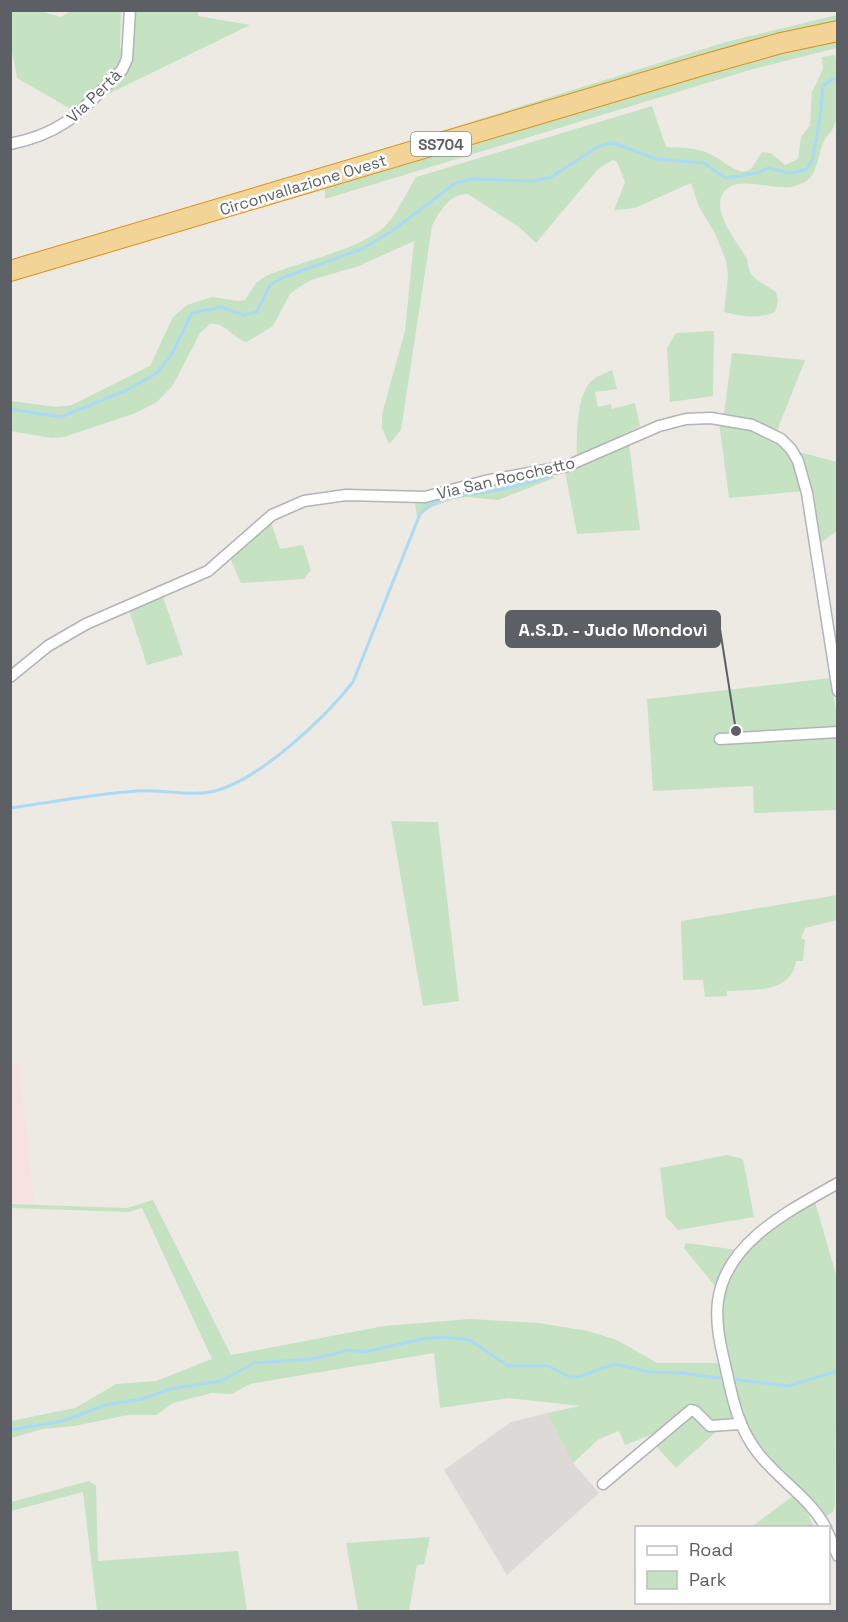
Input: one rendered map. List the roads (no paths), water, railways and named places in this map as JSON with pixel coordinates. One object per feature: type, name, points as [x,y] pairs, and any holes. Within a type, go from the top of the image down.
[{"type":"highway","name":"Circonvallazione Ovest","points":[[10,269],[46,262],[703,65],[781,43],[837,31]]},
{"type":"street","name":"Via Pertà","points":[[10,144],[33,140],[58,129],[122,70],[127,59],[130,10]]},
{"type":"street","name":"Via San Rocchetto","points":[[10,677],[48,646],[86,624],[208,571],[272,515],[292,504],[346,495],[425,497],[485,481],[573,464],[659,426],[686,419],[711,418],[741,423],[770,432],[786,443],[798,461],[807,493],[837,691]]},
{"type":"street","points":[[720,739],[837,732]]},
{"type":"street","points":[[825,1526],[809,1505],[765,1461],[739,1424],[727,1373],[718,1306],[719,1295],[732,1266],[754,1239],[771,1222],[837,1184]]},
{"type":"street","points":[[603,1485],[691,1410],[695,1411],[710,1426],[739,1424]]},
{"type":"street","points":[[830,1538],[837,1556]]},
{"type":"waterway","points":[[10,409],[61,417],[127,390],[157,373],[173,352],[192,313],[221,307],[244,315],[257,312],[270,285],[284,277],[362,249],[392,231],[454,184],[471,179],[534,181],[551,177],[599,146],[613,143],[656,159],[704,163],[726,178],[757,173],[768,168],[788,173],[806,169],[812,161],[823,86],[832,79],[838,79]]},
{"type":"waterway","points":[[10,808],[137,791],[206,793],[233,784],[251,774],[271,761],[308,730],[353,682],[420,514],[428,507],[447,498],[504,489],[548,477]]},
{"type":"waterway","points":[[10,1430],[63,1421],[105,1405],[142,1399],[170,1389],[221,1381],[254,1363],[313,1359],[349,1350],[365,1352],[421,1339],[442,1337],[470,1340],[508,1366],[548,1366],[570,1377],[579,1377],[615,1364],[650,1372],[682,1373],[725,1379]]},
{"type":"waterway","points":[[732,1379],[787,1386],[838,1371]]},
{"type":"place","name":"A.S.D. - Judo Mondovì","points":[[736,731]]}]
